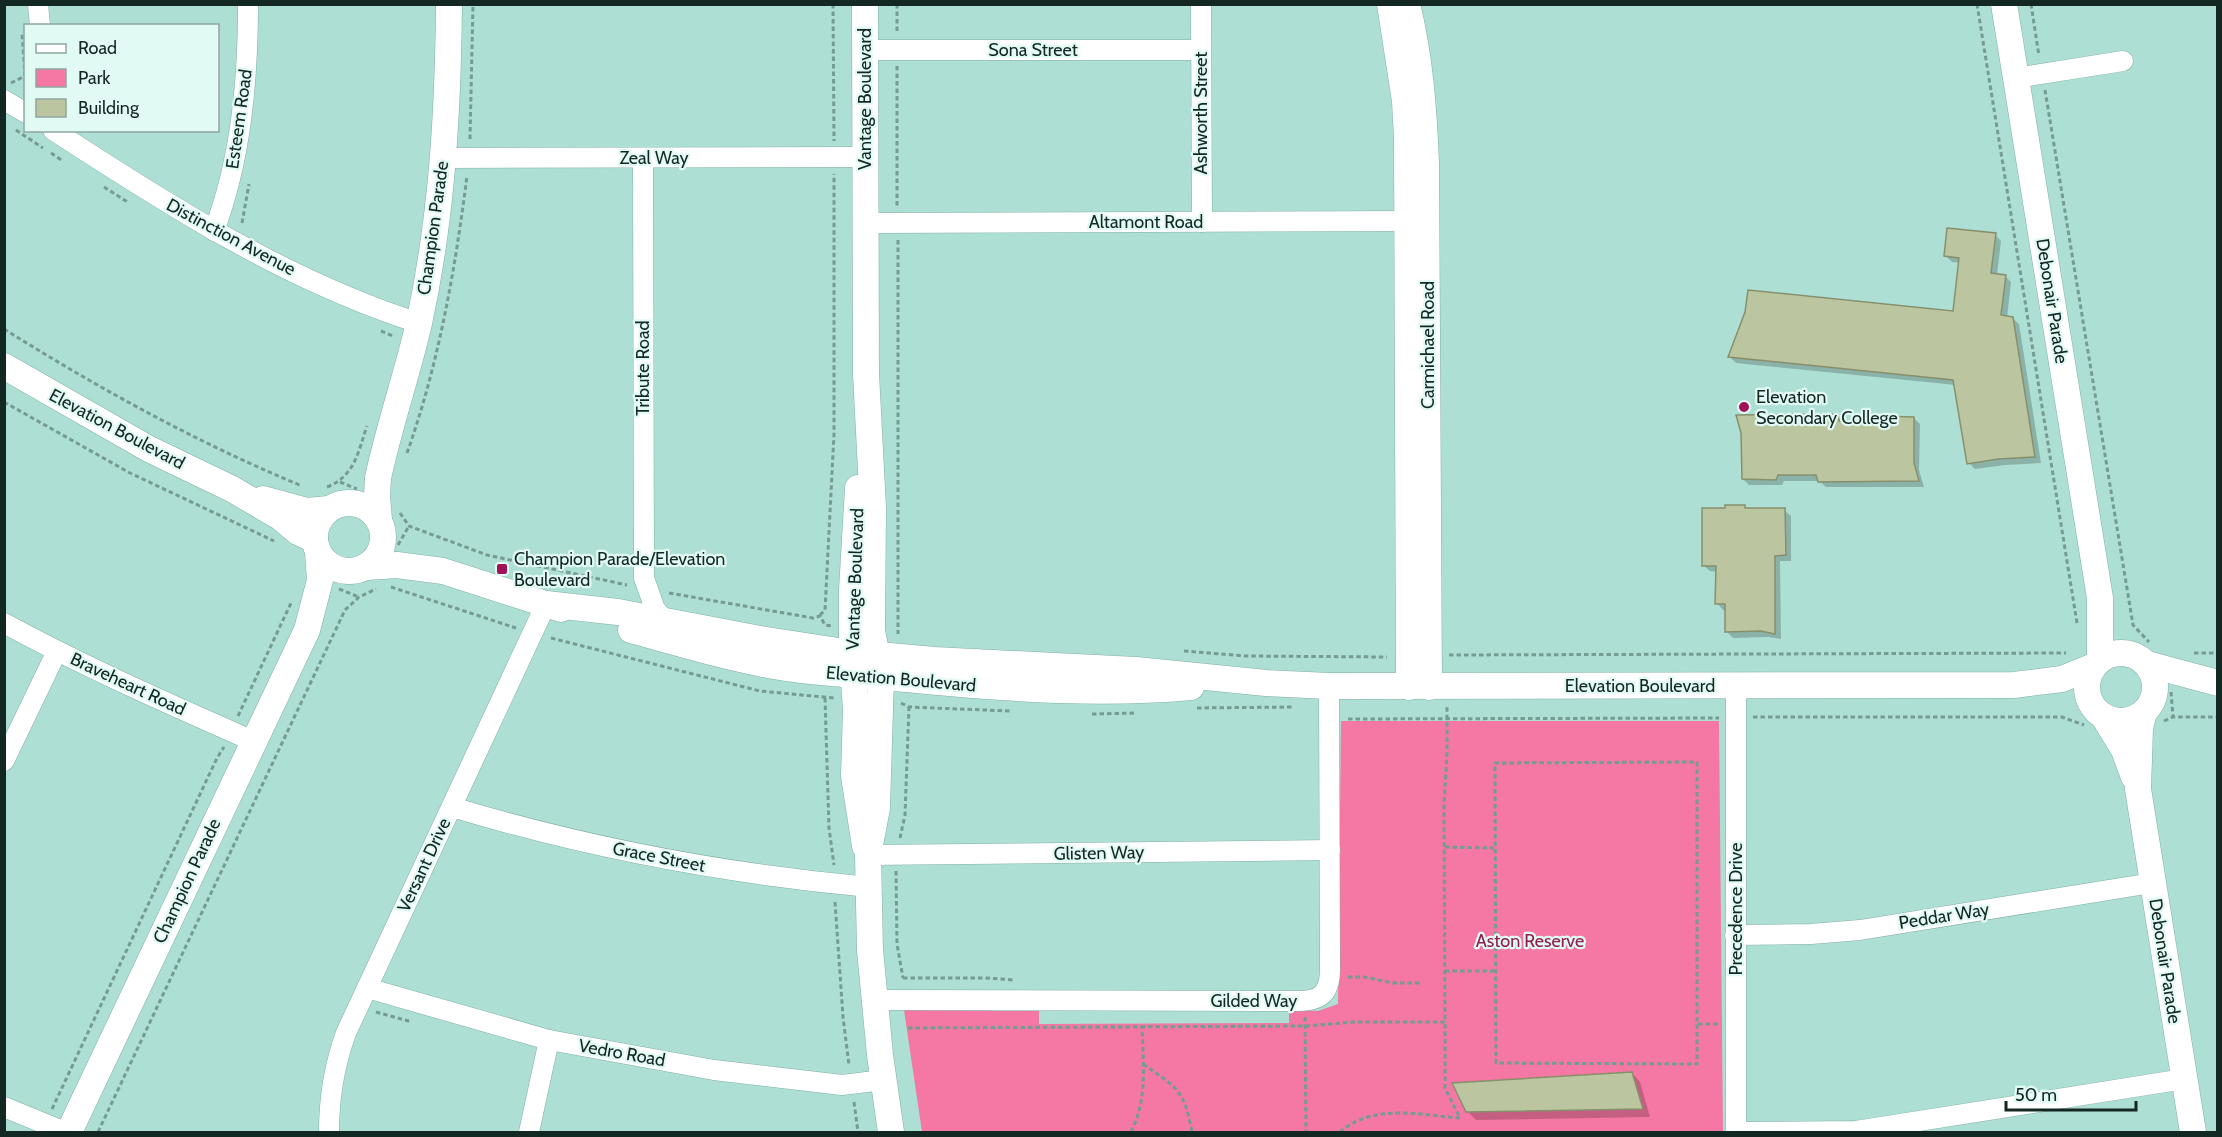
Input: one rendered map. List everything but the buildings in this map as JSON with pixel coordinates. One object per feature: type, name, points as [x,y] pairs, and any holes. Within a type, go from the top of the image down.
[{"type":"street","points":[[32,24],[38,4]]},
{"type":"street","name":"Esteem Road","points":[[217,222],[228,194],[238,138],[248,46],[248,4]]},
{"type":"street","name":"Champion Parade","points":[[387,520],[377,496],[395,454],[408,320],[432,254],[446,116],[449,4]]},
{"type":"street","name":"Vantage Boulevard","points":[[865,4],[866,374],[873,508],[865,665],[854,776],[863,841],[868,855],[874,1000],[891,1132]]},
{"type":"street","name":"Ashworth Street","points":[[1201,4],[1202,222]]},
{"type":"street","name":"Carmichael Road","points":[[1389,4],[1398,46],[1418,221]]},
{"type":"street","name":"Carmichael Road","points":[[1407,4],[1425,114],[1418,221],[1419,655],[1428,687]]},
{"type":"street","name":"Debonair Parade","points":[[2004,4],[2100,598],[2089,660]]},
{"type":"street","name":"Sona Street","points":[[864,50],[1201,50]]},
{"type":"street","points":[[2016,78],[2123,61]]},
{"type":"street","points":[[8,91],[24,110]]},
{"type":"street","name":"Distinction Avenue","points":[[56,132],[151,194],[217,222],[337,291],[408,320]]},
{"type":"street","name":"Zeal Way","points":[[443,158],[866,157]]},
{"type":"street","name":"Tribute Road","points":[[643,158],[644,585]]},
{"type":"street","name":"Altamont Road","points":[[865,223],[897,232],[1202,222],[1418,221]]},
{"type":"street","name":"Elevation Boulevard","points":[[4,366],[149,449],[232,489],[280,517],[316,546]]},
{"type":"street","name":"Champion Parade","points":[[320,503],[357,489],[395,454]]},
{"type":"street","name":"Elevation Boulevard","points":[[232,489],[320,503]]},
{"type":"street","points":[[320,503],[362,505],[387,520],[381,550],[376,560],[362,569],[345,572],[324,561],[316,546],[316,529],[321,518],[320,503]]},
{"type":"street","name":"Elevation Boulevard","points":[[387,520],[399,543],[443,571]]},
{"type":"street","name":"Champion Parade","points":[[307,630],[320,580],[316,546]]},
{"type":"street","name":"Elevation Boulevard","points":[[362,569],[397,565],[443,571],[600,622],[753,662],[787,668],[865,665],[913,669],[974,686],[1063,691],[1146,691],[1266,683],[1428,687],[2014,686],[2062,679],[2089,660]]},
{"type":"street","name":"Champion Parade","points":[[67,1132],[243,736],[307,630],[339,589],[362,569]]},
{"type":"street","points":[[618,612],[630,607],[644,585]]},
{"type":"street","points":[[644,585],[655,609],[665,621]]},
{"type":"street","name":"Debonair Parade","points":[[2100,598],[2144,654]]},
{"type":"street","name":"Elevation Boulevard","points":[[546,604],[618,612],[771,641],[865,665]]},
{"type":"street","name":"Versant Drive","points":[[329,1132],[329,1100],[338,1055],[375,991],[452,807],[543,635],[546,604]]},
{"type":"street","name":"Braveheart Road","points":[[4,622],[149,696],[243,736]]},
{"type":"street","points":[[4,761],[57,651]]},
{"type":"street","points":[[2118,653],[2144,654],[2217,685],[2172,694],[2125,721],[2096,718],[2088,698],[2086,685],[2089,660],[2118,653]]},
{"type":"street","points":[[2144,654],[2155,683],[2148,707]]},
{"type":"street","points":[[1329,686],[1330,977]]},
{"type":"street","name":"Precedence Drive","points":[[1736,686],[1736,1132]]},
{"type":"street","name":"Elevation Boulevard","points":[[2014,686],[2062,693],[2096,718]]},
{"type":"street","name":"Debonair Parade","points":[[2148,707],[2140,738],[2138,789],[2193,1132]]},
{"type":"street","name":"Debonair Parade","points":[[2096,718],[2124,750],[2138,789]]},
{"type":"street","name":"Grace Street","points":[[452,807],[577,840],[646,855],[808,881],[869,887]]},
{"type":"street","name":"Glisten Way","points":[[868,855],[1330,850]]},
{"type":"street","name":"Peddar Way","points":[[1735,935],[1811,934],[1860,930],[2152,883]]},
{"type":"street","name":"Gilded Way","points":[[874,1000],[906,998],[1305,1001],[1324,994],[1330,977]]},
{"type":"street","name":"Vedro Road","points":[[375,991],[549,1040],[714,1070],[826,1084],[851,1085],[883,1080]]},
{"type":"street","points":[[529,1132],[549,1040]]},
{"type":"street","points":[[1746,1132],[1856,1131],[2184,1079]]},
{"type":"street","points":[[4,1107],[67,1132]]},
{"type":"path","points":[[395,454],[425,397],[444,320],[461,227],[469,158],[474,51],[473,4]]},
{"type":"path","points":[[387,520],[503,559],[813,618],[820,616],[825,610],[834,434],[833,4]]},
{"type":"path","points":[[98,1132],[345,610],[359,597],[384,585],[543,635],[760,691],[810,697],[865,665],[899,634],[897,4]]},
{"type":"path","points":[[1977,4],[2078,629]]},
{"type":"path","points":[[2031,4],[2133,626],[2148,641],[2144,654]]},
{"type":"path","points":[[8,91],[24,77]]},
{"type":"path","points":[[217,222],[252,228]]},
{"type":"path","points":[[897,232],[909,241]]},
{"type":"path","points":[[393,336],[408,320]]},
{"type":"path","points":[[4,329],[63,366],[133,405],[320,503]]},
{"type":"path","points":[[4,402],[130,473],[279,543]]},
{"type":"path","points":[[320,503],[316,492],[340,482],[354,466],[369,421]]},
{"type":"path","points":[[199,507],[203,500]]},
{"type":"path","points":[[500,567],[503,559]]},
{"type":"path","points":[[46,1124],[217,758],[243,736],[243,702],[294,595]]},
{"type":"path","points":[[820,616],[825,625],[899,702],[909,707],[1010,711]]},
{"type":"path","points":[[899,634],[914,637],[913,697],[909,707],[905,815],[897,855],[897,944],[906,998]]},
{"type":"path","points":[[543,635],[547,648]]},
{"type":"path","points":[[1181,651],[1246,657],[1419,655],[2089,660]]},
{"type":"path","points":[[1340,1132],[1363,1118],[1376,1114],[1460,1118],[1445,1088],[1444,847],[1447,718],[1428,687]]},
{"type":"path","points":[[1190,709],[1295,707]]},
{"type":"path","points":[[1088,714],[1120,715],[1145,712]]},
{"type":"path","points":[[2140,738],[2155,737],[2162,723],[2168,718],[2217,717]]},
{"type":"path","points":[[1329,719],[2096,718]]},
{"type":"path","points":[[1697,762],[1697,1064],[1496,1064],[1495,971],[1495,763],[1697,762]]},
{"type":"path","points":[[1444,847],[1494,848]]},
{"type":"path","points":[[824,864],[834,866]]},
{"type":"path","points":[[1445,970],[1495,971]]},
{"type":"path","points":[[1330,977],[1364,977],[1393,983],[1421,983]]},
{"type":"path","points":[[375,991],[376,1012]]},
{"type":"path","points":[[1131,1132],[1141,1105],[1143,1001]]},
{"type":"path","points":[[1305,1001],[1306,1132]]},
{"type":"path","points":[[908,1028],[1306,1026],[1354,1022],[1444,1022]]},
{"type":"path","points":[[1143,1064],[1176,1087],[1186,1106],[1192,1132]]},
{"type":"green space","name":"Aston Reserve","points":[[1341,721],[1719,721],[1723,1132],[922,1132],[904,1010],[969,1008],[1039,1011],[1039,1024],[1289,1023],[1289,1010],[1318,1011],[1338,1004]]},
{"type":"place","name":"Elevation Secondary College","points":[[1744,407]]},
{"type":"place","name":"Champion Parade/Elevation Boulevard","points":[[502,569]]}]
